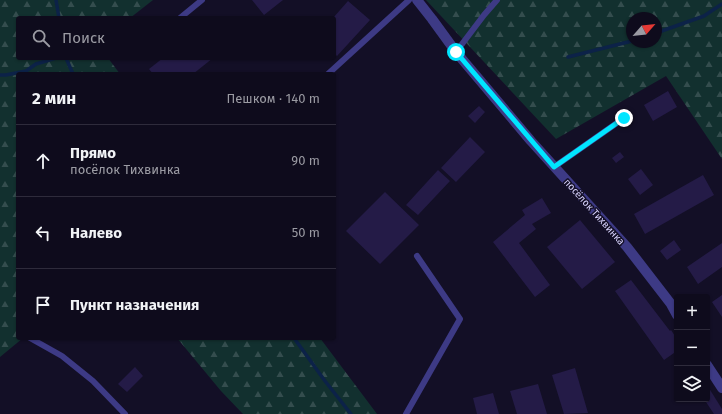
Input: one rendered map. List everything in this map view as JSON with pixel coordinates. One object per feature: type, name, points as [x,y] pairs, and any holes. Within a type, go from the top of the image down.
[{"type":"street","name":"посёлок Тихвинка","points":[[417,0],[456,52],[554,167],[627,247],[674,310]]},
{"type":"street","points":[[708,366],[722,388]]},
{"type":"lane","points":[[182,16],[202,0]]},
{"type":"lane","points":[[330,72],[409,0]]},
{"type":"lane","points":[[456,52],[497,0]]},
{"type":"lane","points":[[554,167],[624,118]]},
{"type":"lane","points":[[406,414],[460,319],[418,256]]},
{"type":"lane","points":[[34,340],[62,356],[93,381],[125,414]]},
{"type":"green space","points":[[0,0],[153,0],[133,16],[16,16],[16,60],[110,60],[118,72],[16,72],[16,340],[21,340],[0,357]]},
{"type":"green space","points":[[426,0],[722,0],[722,159],[666,76],[556,139]]},
{"type":"green space","points":[[179,340],[322,340],[377,414],[243,414],[221,391]]},
{"type":"building","points":[[252,0],[283,0],[264,15]]},
{"type":"building","points":[[348,1],[370,20],[337,56],[336,16],[335,16]]},
{"type":"building","points":[[160,60],[210,60],[196,72],[151,72],[149,69]]},
{"type":"building","points":[[668,91],[677,107],[653,121],[644,105]]},
{"type":"building","points":[[479,106],[485,112],[475,123],[468,116]]},
{"type":"building","points":[[470,137],[485,152],[456,182],[441,168]]},
{"type":"building","points":[[620,152],[624,157],[616,163],[612,158]]},
{"type":"building","points":[[641,169],[653,185],[640,195],[628,179]]},
{"type":"building","points":[[438,170],[450,181],[418,215],[406,205]]},
{"type":"building","points":[[703,175],[714,195],[645,234],[634,214]]},
{"type":"building","points":[[385,192],[419,225],[380,264],[346,231]]},
{"type":"building","points":[[542,198],[551,213],[532,224],[536,229],[519,243],[550,285],[535,297],[493,242],[525,215],[522,210]]},
{"type":"building","points":[[580,220],[615,262],[582,289],[547,247]]},
{"type":"building","points":[[674,240],[681,250],[667,260],[660,251]]},
{"type":"building","points":[[722,243],[722,267],[698,284],[687,267]]},
{"type":"building","points":[[631,280],[674,334],[674,353],[664,360],[615,291]]},
{"type":"building","points":[[722,295],[722,317],[712,302]]},
{"type":"building","points":[[135,367],[143,376],[127,392],[118,384]]},
{"type":"building","points":[[575,368],[588,413],[564,414],[552,375]]},
{"type":"building","points":[[538,384],[547,414],[517,414],[510,391]]},
{"type":"building","points":[[710,390],[722,409],[722,414],[714,414],[706,402],[710,402]]},
{"type":"building","points":[[493,393],[499,414],[477,414],[473,398]]},
{"type":"waterway","points":[[56,0],[59,16]]},
{"type":"waterway","points":[[662,31],[704,16],[722,4]]},
{"type":"waterway","points":[[568,57],[626,42]]},
{"type":"waterway","points":[[21,72],[26,71],[36,64],[49,60]]},
{"type":"waterway","points":[[67,60],[72,72]]},
{"type":"waterway","points":[[0,75],[16,73]]},
{"type":"waterway","points":[[295,340],[351,414]]},
{"type":"route","points":[[456,52],[554,167],[624,118]]}]
